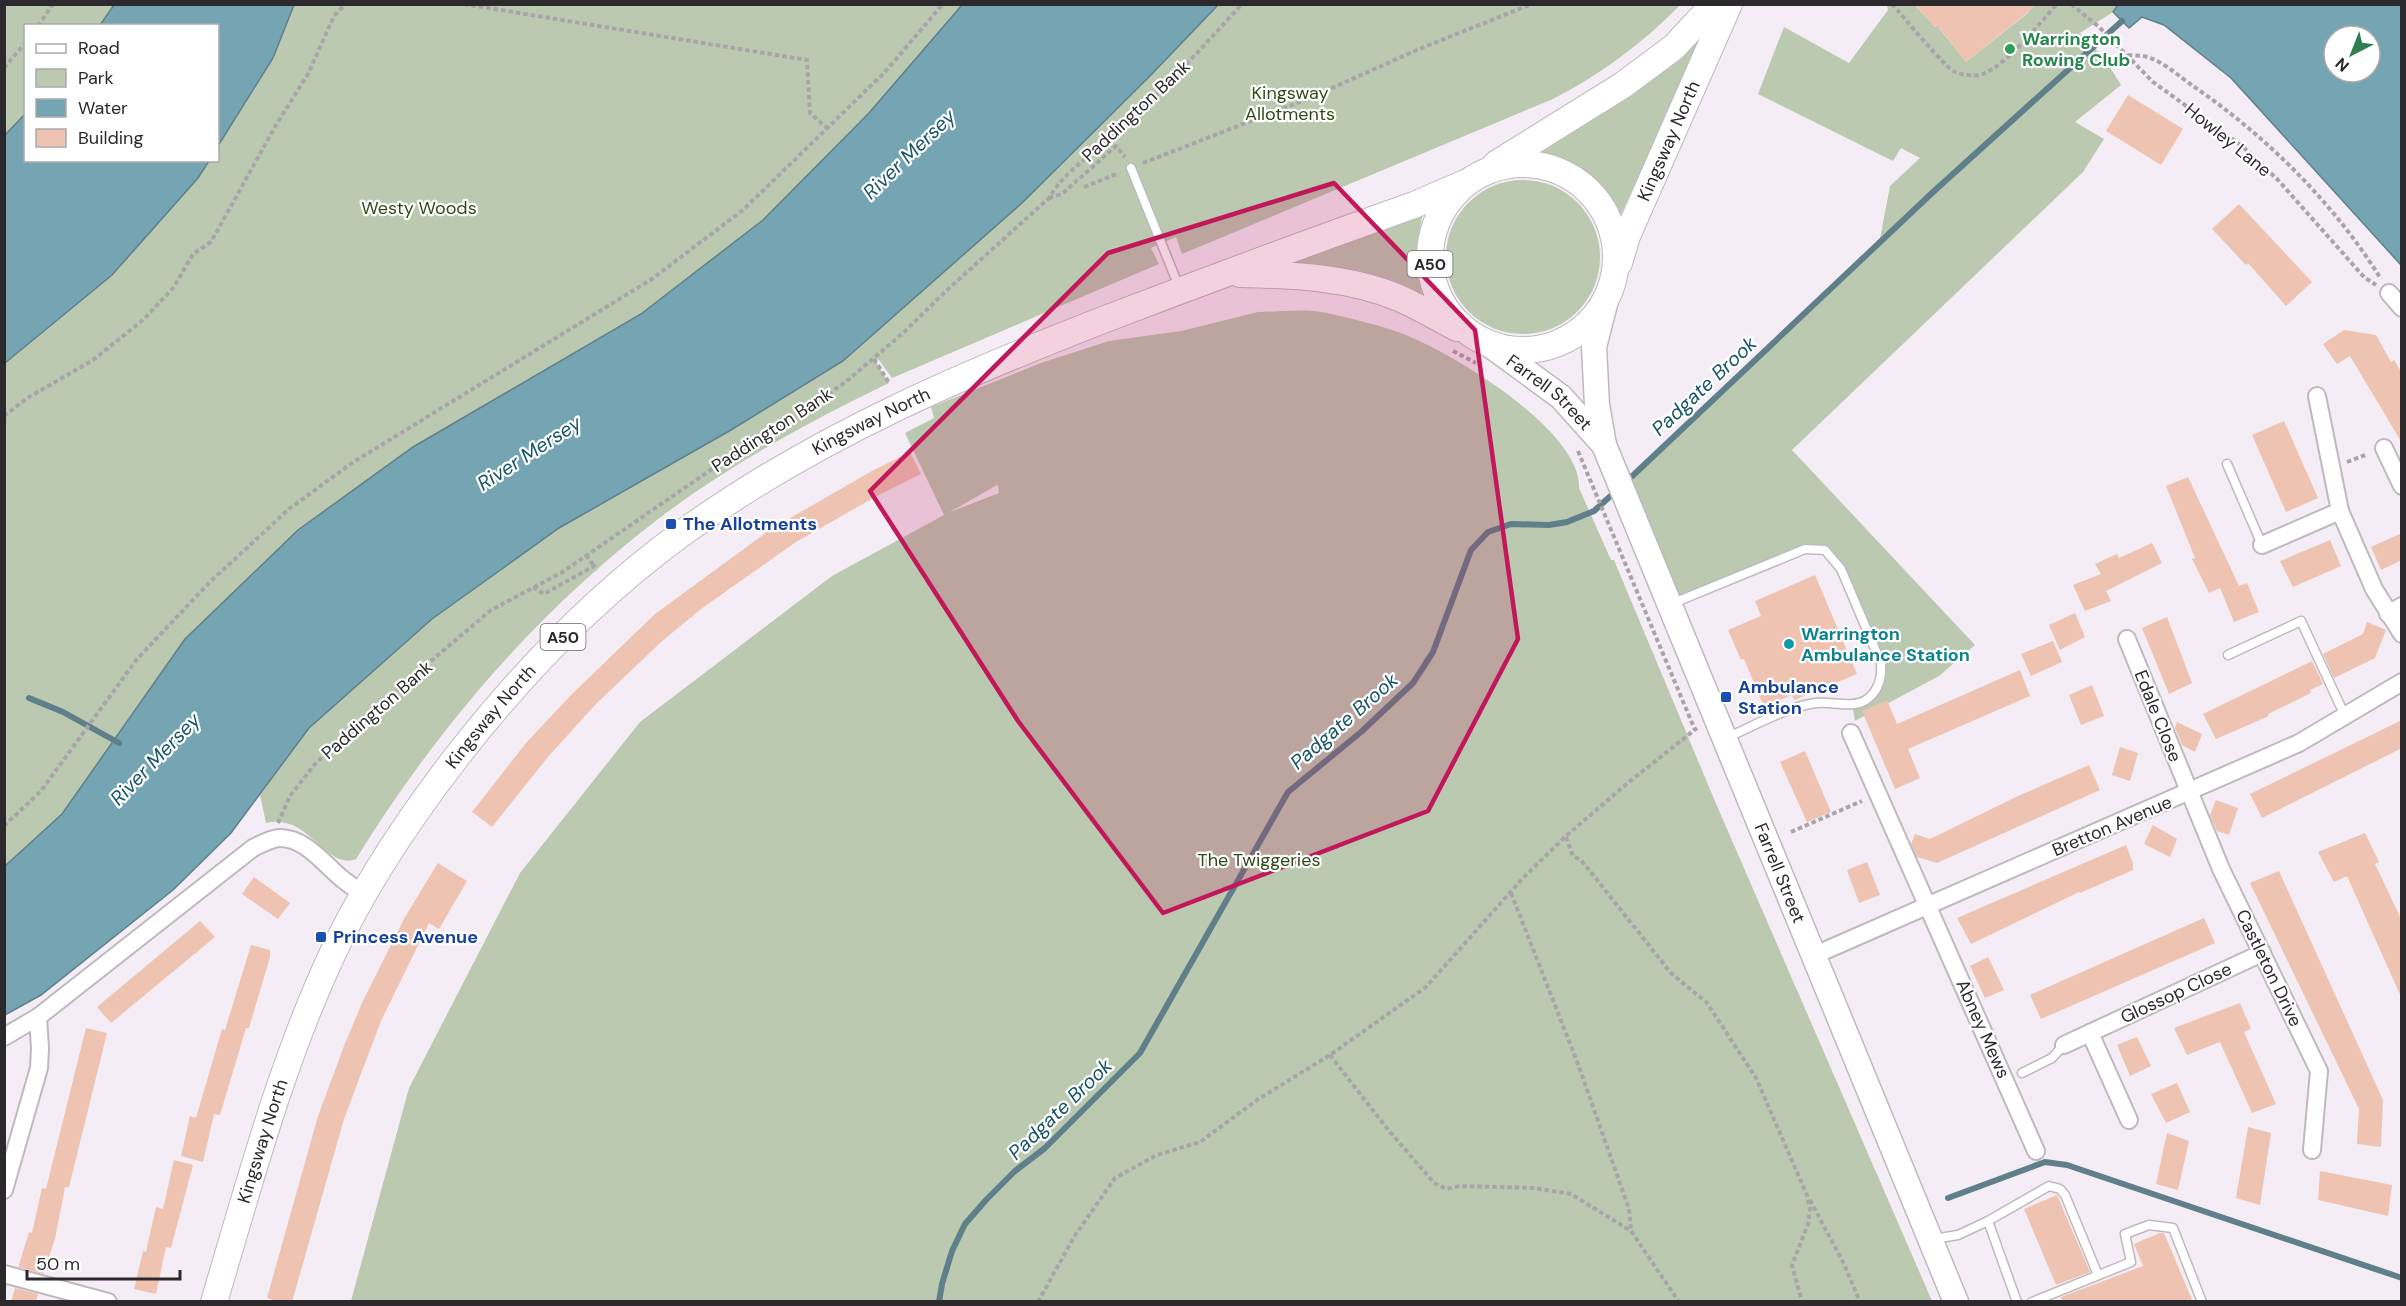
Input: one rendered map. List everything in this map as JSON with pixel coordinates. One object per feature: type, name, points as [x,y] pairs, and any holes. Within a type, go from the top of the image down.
[{"type":"main road","name":"Kingsway North","points":[[214,1302],[287,1067],[332,955],[364,894],[429,792],[504,698],[550,648],[611,591],[680,535],[757,483],[831,439],[919,395],[1047,341],[1414,205],[1474,178],[1572,119],[1623,85],[1674,46],[1714,4]]},
{"type":"main road","name":"Kingsway North","points":[[1610,290],[1627,236],[1729,4]]},
{"type":"main road","name":"A50","points":[[1512,164],[1542,165],[1570,176],[1593,195],[1609,221],[1616,250],[1610,290],[1591,322],[1569,338],[1544,348],[1482,349],[1450,315],[1435,289],[1430,260],[1433,231],[1445,205],[1474,178],[1512,164]]},
{"type":"main road","name":"Kingsway North","points":[[1225,274],[1289,275],[1340,281],[1398,298],[1482,349]]},
{"type":"street","name":"Farrell Street","points":[[1610,290],[1594,347],[1597,405],[1606,451],[1956,1302]]},
{"type":"street","points":[[2389,293],[2402,308]]},
{"type":"street","name":"Farrell Street","points":[[1482,349],[1561,397],[1606,451]]},
{"type":"street","points":[[2317,396],[2340,511],[2374,589],[2395,610],[2402,634]]},
{"type":"street","points":[[2384,448],[2402,486]]},
{"type":"street","points":[[2262,545],[2340,511]]},
{"type":"street","name":"Edale Close","points":[[2127,639],[2189,792]]},
{"type":"street","name":"Bretton Avenue","points":[[1815,955],[2299,743],[2402,682]]},
{"type":"street","name":"Abney Mews","points":[[1851,733],[2036,1151]]},
{"type":"street","name":"Castleton Drive","points":[[2189,792],[2221,869],[2319,1071],[2312,1150]]},
{"type":"street","points":[[4,1036],[38,1017],[253,848],[267,841],[285,839],[304,846],[344,881],[364,894]]},
{"type":"street","name":"Glossop Close","points":[[2064,1045],[2262,953]]},
{"type":"street","points":[[4,1190],[39,1068],[38,1017]]},
{"type":"street","points":[[2090,1033],[2129,1120]]},
{"type":"street","points":[[4,1274],[108,1302]]},
{"type":"lane","points":[[1131,168],[1180,290]]},
{"type":"lane","points":[[2228,464],[2262,545]]},
{"type":"lane","points":[[1670,604],[1805,549],[1825,550],[1841,569],[1881,663],[1882,677],[1866,700],[1852,704],[1811,704],[1722,729]]},
{"type":"lane","points":[[2228,655],[2301,621],[2345,717]]},
{"type":"lane","points":[[2022,1073],[2052,1058],[2064,1045]]},
{"type":"lane","points":[[1931,1240],[1958,1235],[1988,1221],[2049,1186],[2060,1189],[2065,1195],[2098,1275]]},
{"type":"lane","points":[[1988,1221],[2017,1302]]},
{"type":"lane","points":[[2032,1302],[2131,1262],[2125,1234],[2150,1225],[2173,1228],[2202,1302]]},
{"type":"path","points":[[39,24],[53,4]]},
{"type":"path","points":[[4,416],[29,397],[93,360],[143,320],[174,287],[193,254],[211,242],[276,125],[308,74],[334,16],[345,4]]},
{"type":"path","points":[[464,4],[807,60],[810,113],[828,129]]},
{"type":"path","points":[[4,826],[41,791],[137,659],[210,582],[289,509],[352,463],[652,279],[743,210],[885,72],[943,4]]},
{"type":"path","name":"Paddington Bank","points":[[278,820],[286,802],[301,780],[341,738],[491,610],[561,573],[712,469],[817,402],[873,358],[1049,198],[1056,186],[1120,130],[1242,4]]},
{"type":"path","points":[[1084,187],[1310,98],[1532,4]]},
{"type":"path","points":[[1892,4],[1954,72],[1981,75],[2018,47],[2057,4]]},
{"type":"path","name":"Howley Lane","points":[[2071,4],[2099,27],[2153,82],[2242,146],[2277,180],[2364,277],[2389,293]]},
{"type":"path","points":[[4,68],[24,44]]},
{"type":"path","points":[[2128,55],[2150,58],[2181,78],[2225,108],[2274,151],[2362,248],[2389,293]]},
{"type":"path","points":[[1049,198],[1062,194],[1116,146],[1131,168]]},
{"type":"path","points":[[1444,346],[1482,349]]},
{"type":"path","points":[[873,358],[889,383]]},
{"type":"path","points":[[1588,477],[1695,730]]},
{"type":"path","points":[[532,587],[544,594],[595,568],[586,555]]},
{"type":"path","points":[[1038,1302],[1074,1237],[1115,1178],[1157,1155],[1200,1142],[1257,1100],[1330,1055],[1426,987],[1510,893],[1566,836],[1695,730],[1722,729]]},
{"type":"path","points":[[1791,832],[1877,795]]},
{"type":"path","points":[[1566,836],[1574,856],[1581,860],[1671,973],[1707,1003],[1764,1094],[1808,1196],[1845,1264],[1860,1302]]},
{"type":"path","points":[[1510,893],[1578,1065],[1629,1209],[1631,1231]]},
{"type":"path","points":[[1330,1055],[1385,1126],[1434,1183],[1446,1189],[1460,1186],[1534,1188],[1571,1194],[1631,1231],[1679,1302]]},
{"type":"path","points":[[1802,1302],[1792,1265],[1808,1224],[1810,1209],[1808,1196]]},
{"type":"highlighted area","points":[[1334,183],[1475,330],[1518,639],[1428,811],[1163,913],[1018,721],[870,491],[1108,253]]},
{"type":"green space","points":[[5,5],[114,5],[101,24],[24,24],[24,115],[5,135]]},
{"type":"green space","name":"Westy Woods","points":[[294,5],[962,5],[869,113],[763,220],[641,314],[413,447],[298,530],[185,639],[62,814],[5,866],[5,363],[47,329],[198,178],[208,162],[219,162],[219,144],[273,58]]},
{"type":"green space","name":"Kingsway Allotments","points":[[1218,5],[1680,5],[1651,33],[1620,57],[1553,99],[1182,254],[1176,237],[1151,248],[1159,264],[892,378],[879,360],[874,359],[889,383],[803,427],[719,476],[620,549],[576,588],[495,671],[457,716],[421,762],[356,859],[345,860],[335,857],[294,826],[281,822],[266,823],[260,795],[309,728],[432,619],[559,528],[731,430],[843,361],[1022,203]]},
{"type":"green space","points":[[1887,5],[1915,5],[1935,27],[1962,5],[1968,5],[1939,28],[1966,62],[2029,12],[2024,5],[2118,5],[2113,12],[2080,33],[2105,59],[2121,85],[2075,122],[2104,139],[2083,172],[1792,450],[1975,645],[1939,676],[1855,721],[1852,704],[1873,693],[1881,663],[1832,556],[1814,548],[1680,600],[1631,478],[1879,244],[1890,186],[1920,158],[1901,148],[1893,161],[1758,94],[1784,27],[1849,63],[1888,10]]},
{"type":"green space","points":[[1707,29],[1620,216],[1603,191],[1586,173],[1566,161],[1537,151]]},
{"type":"green space","points":[[1523,180],[1538,181],[1553,186],[1578,202],[1594,227],[1599,242],[1599,272],[1594,287],[1578,312],[1553,328],[1538,333],[1523,334],[1508,333],[1493,328],[1468,312],[1452,287],[1447,272],[1446,257],[1447,242],[1452,227],[1468,202],[1493,186],[1508,181]]},
{"type":"green space","points":[[1423,213],[1417,243],[1422,298],[1255,269]]},
{"type":"green space","name":"The Twiggeries","points":[[1292,311],[1327,313],[1380,326],[1420,341],[1478,374],[1536,418],[1559,442],[1574,465],[1579,488],[1611,560],[1614,560],[1717,806],[1932,1301],[351,1301],[409,1088],[520,873],[640,722],[832,576],[944,515],[905,433],[934,418],[931,407],[1041,363],[1109,341],[1181,331],[1258,312]],"holes":[[[997,485],[999,493],[950,512]]]},
{"type":"water","points":[[114,4],[294,5],[273,58],[219,144],[219,24],[101,24]]},
{"type":"water","name":"River Mersey","points":[[962,5],[1218,5],[1022,203],[843,361],[731,430],[559,528],[432,619],[309,728],[231,833],[173,890],[41,995],[5,1015],[5,866],[62,814],[185,639],[298,530],[413,447],[641,314],[763,220],[869,113]]},
{"type":"water","points":[[2118,5],[2401,5],[2401,265],[2231,78],[2164,25],[2142,17],[2129,28],[2113,12]]},
{"type":"water","points":[[24,115],[24,162],[208,162],[198,178],[112,275],[5,363],[5,135]]},
{"type":"building","name":"Warrington Rowing Club","points":[[1915,4],[2038,4],[1966,62],[1937,25],[1934,27]]},
{"type":"building","points":[[2128,95],[2183,129],[2161,165],[2106,131]]},
{"type":"building","points":[[2239,204],[2312,282],[2286,306],[2248,263],[2246,265],[2212,229]]},
{"type":"building","points":[[2344,330],[2376,335],[2391,362],[2394,360],[2402,373],[2402,443],[2350,356],[2337,364],[2323,344]]},
{"type":"building","points":[[2284,421],[2318,498],[2286,512],[2252,435]]},
{"type":"building","points":[[910,452],[921,474],[796,542],[701,609],[661,642],[595,705],[548,757],[492,827],[472,812],[526,743],[572,694],[655,614],[771,529]]},
{"type":"building","points":[[2188,477],[2239,586],[2247,583],[2259,612],[2234,622],[2220,588],[2209,593],[2192,559],[2195,558],[2166,486]]},
{"type":"building","points":[[2402,533],[2402,560],[2381,570],[2371,547]]},
{"type":"building","points":[[2330,540],[2341,566],[2293,587],[2280,561]]},
{"type":"building","points":[[2152,543],[2162,563],[2106,591],[2111,601],[2085,611],[2073,585],[2101,574],[2095,564],[2117,554],[2119,558]]},
{"type":"building","name":"Warrington Ambulance Station","points":[[1815,575],[1857,674],[1794,700],[1792,695],[1764,707],[1744,659],[1741,660],[1728,630],[1761,616],[1755,601]]},
{"type":"building","points":[[2075,613],[2085,637],[2060,650],[2049,625]]},
{"type":"building","points":[[2167,617],[2192,683],[2169,694],[2142,628]]},
{"type":"building","points":[[2367,622],[2386,630],[2375,658],[2334,678],[2323,654],[2363,634]]},
{"type":"building","points":[[2053,641],[2062,662],[2031,676],[2021,654]]},
{"type":"building","points":[[2312,661],[2323,684],[2310,690],[2311,693],[2268,714],[2269,716],[2216,739],[2203,714]]},
{"type":"building","points":[[2020,670],[2030,696],[1908,749],[1920,778],[1895,789],[1862,711],[1887,700],[1897,724]]},
{"type":"building","points":[[2092,685],[2104,716],[2081,725],[2069,695]]},
{"type":"building","points":[[2402,720],[2402,748],[2262,818],[2250,794]]},
{"type":"building","points":[[2177,722],[2202,734],[2195,752],[2182,745],[2175,728]]},
{"type":"building","points":[[2120,747],[2138,753],[2130,781],[2112,775]]},
{"type":"building","points":[[1805,751],[1831,812],[1807,822],[1780,762]]},
{"type":"building","points":[[2089,765],[2100,790],[1937,863],[1917,857],[1911,844],[1915,834],[1930,839]]},
{"type":"building","points":[[2216,800],[2238,808],[2229,835],[2217,831],[2210,815]]},
{"type":"building","points":[[2153,825],[2177,839],[2170,857],[2144,844]]},
{"type":"building","points":[[2365,833],[2379,862],[2375,864],[2402,921],[2402,999],[2347,876],[2334,882],[2318,852]]},
{"type":"building","points":[[2126,845],[2133,863],[2133,870],[2079,892],[1971,944],[1957,918]]},
{"type":"building","points":[[1867,862],[1880,895],[1859,903],[1847,870]]},
{"type":"building","points":[[438,863],[467,881],[439,929],[429,923],[381,1021],[344,1119],[292,1302],[279,1302],[267,1298],[318,1116],[344,1046],[362,1003],[405,917]]},
{"type":"building","points":[[2279,871],[2383,1100],[2381,1147],[2357,1144],[2359,1109],[2250,883]]},
{"type":"building","points":[[254,877],[290,903],[278,919],[242,894]]},
{"type":"building","points":[[2204,918],[2215,943],[2041,1019],[2030,995]]},
{"type":"building","points":[[200,921],[215,937],[111,1023],[97,1007]]},
{"type":"building","points":[[251,945],[270,950],[270,957],[249,1028],[246,1028],[220,1115],[214,1114],[203,1162],[181,1156],[190,1116],[196,1118],[222,1029],[225,1030]]},
{"type":"building","points":[[1988,957],[2004,990],[1985,998],[1970,966]]},
{"type":"building","points":[[2240,1003],[2251,1029],[2244,1032],[2276,1104],[2252,1113],[2220,1042],[2187,1055],[2174,1028]]},
{"type":"building","points":[[86,1028],[107,1033],[69,1187],[65,1187],[55,1239],[43,1274],[19,1267],[19,1265],[29,1232],[32,1233],[42,1188],[46,1189]]},
{"type":"building","points":[[2137,1037],[2151,1066],[2130,1076],[2117,1045]]},
{"type":"building","points":[[2177,1083],[2190,1112],[2166,1123],[2151,1094]]},
{"type":"building","points":[[2248,1127],[2271,1133],[2260,1205],[2236,1198]]},
{"type":"building","points":[[2167,1133],[2189,1141],[2178,1190],[2156,1184]]},
{"type":"building","points":[[174,1160],[193,1165],[171,1248],[166,1247],[156,1294],[134,1289],[143,1251],[146,1252],[156,1207],[163,1209]]},
{"type":"building","points":[[2320,1171],[2392,1185],[2388,1216],[2318,1200]]},
{"type":"building","points":[[2057,1195],[2090,1272],[2056,1285],[2024,1209]]},
{"type":"building","points":[[2164,1233],[2193,1302],[2059,1302],[2062,1300],[2061,1297],[2143,1266],[2134,1244]]},
{"type":"building","points":[[15,1288],[38,1294],[36,1302],[11,1302]]},
{"type":"waterway","name":"Padgate Brook","points":[[1626,482],[1932,193],[2122,21]]},
{"type":"waterway","name":"Padgate Brook","points":[[939,1302],[952,1251],[965,1224],[1015,1171],[1045,1148],[1140,1053],[1288,792],[1361,732],[1413,683],[1433,652],[1471,550],[1488,532],[1511,524],[1549,525],[1567,522],[1594,511],[1616,491]]},
{"type":"waterway","points":[[29,698],[63,712],[119,743]]},
{"type":"waterway","points":[[1948,1198],[2045,1162],[2067,1165],[2402,1278]]},
{"type":"place","name":"Warrington Rowing Club","points":[[2010,49]]},
{"type":"place","name":"The Allotments","points":[[671,524]]},
{"type":"place","name":"Warrington Ambulance Station","points":[[1789,644]]},
{"type":"place","name":"Ambulance Station","points":[[1726,697]]},
{"type":"place","name":"Princess Avenue","points":[[321,937]]}]
